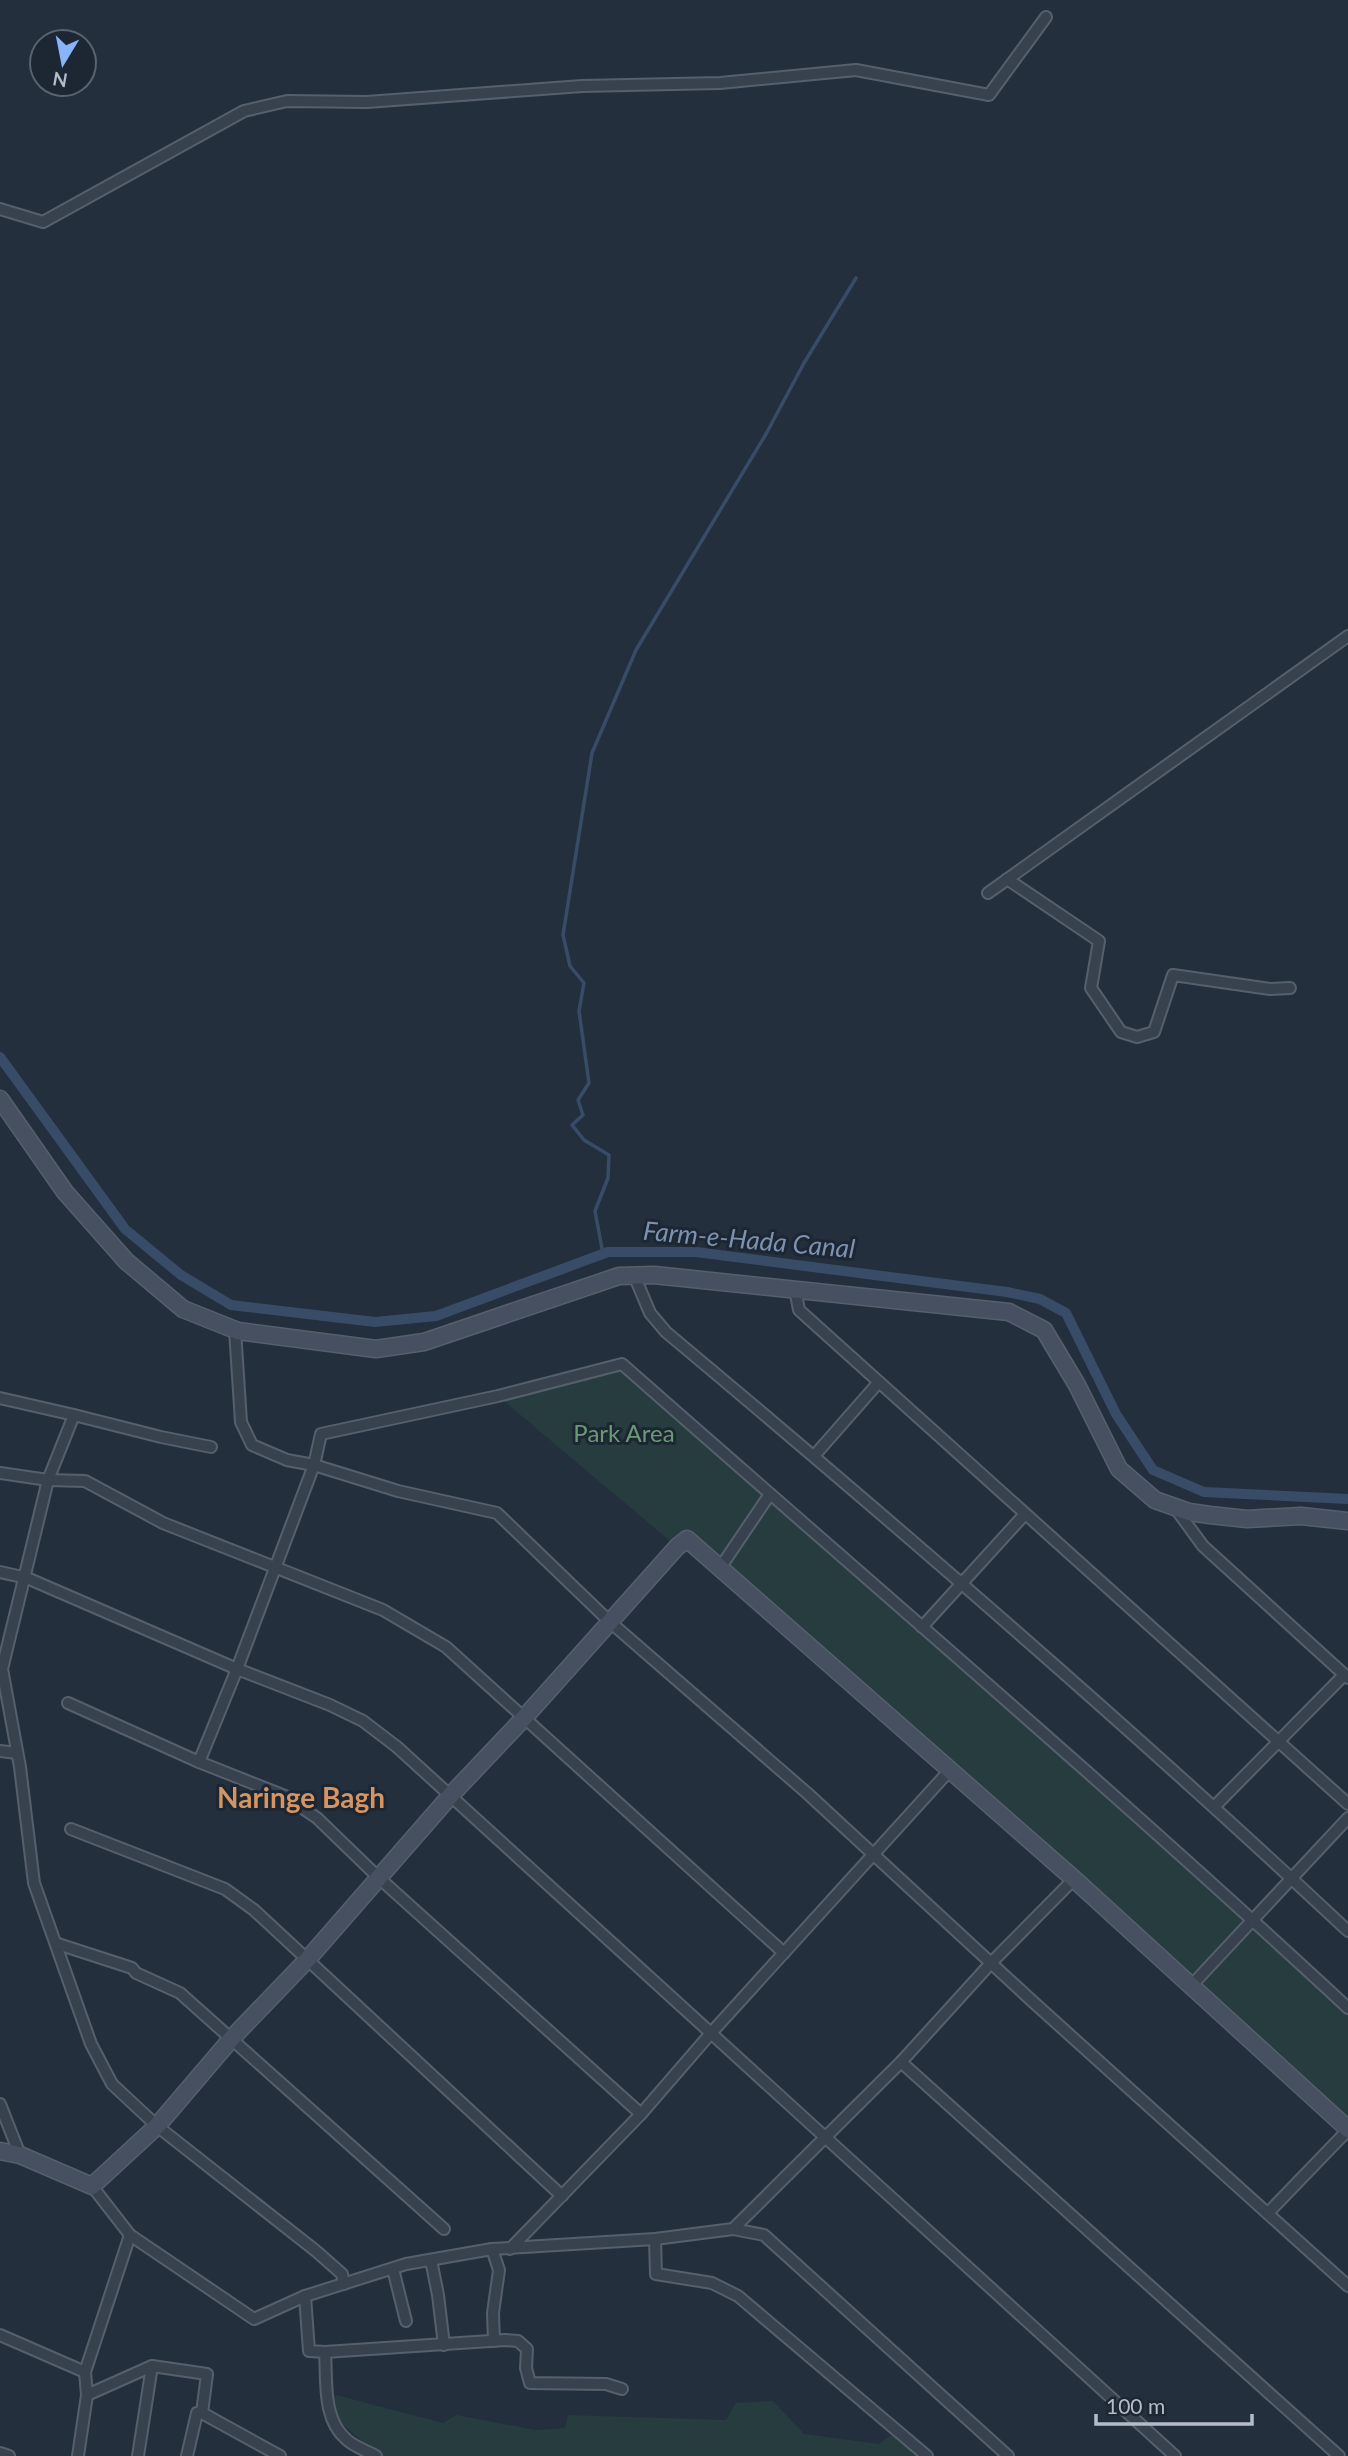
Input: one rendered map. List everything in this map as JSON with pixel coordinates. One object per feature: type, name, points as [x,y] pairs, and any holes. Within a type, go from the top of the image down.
[{"type":"street","points":[[0,209],[43,222],[244,111],[287,101],[367,102],[582,86],[720,83],[856,70],[989,95],[1045,17]]},
{"type":"street","points":[[988,892],[1348,636]]},
{"type":"street","points":[[1007,879],[1099,941],[1091,988],[1121,1032],[1137,1037],[1154,1032],[1173,975],[1270,989],[1290,988]]},
{"type":"street","points":[[0,1099],[65,1192],[126,1261],[183,1309],[235,1330],[376,1349],[424,1342],[619,1276],[634,1275],[1009,1312],[1044,1330],[1077,1385],[1119,1469],[1155,1500],[1210,1516],[1247,1519],[1301,1517],[1348,1521]]},
{"type":"street","points":[[634,1275],[650,1313],[666,1332],[961,1584],[1214,1807],[1348,1931]]},
{"type":"street","points":[[795,1289],[799,1310],[1348,1804]]},
{"type":"street","points":[[235,1330],[241,1422],[252,1445],[287,1460],[314,1465],[398,1491],[497,1513],[609,1621],[874,1854],[1348,2286]]},
{"type":"street","points":[[199,1762],[314,1465],[321,1434],[498,1396],[622,1364],[1253,1920],[1348,2008]]},
{"type":"street","points":[[814,1456],[879,1382]]},
{"type":"street","points":[[0,1398],[211,1447]]},
{"type":"street","points":[[74,1415],[48,1480],[1,1669],[17,1753],[34,1883],[58,1944],[91,2044],[112,2084],[158,2126],[316,2251],[342,2274],[344,2284]]},
{"type":"street","points":[[0,1473],[48,1480],[85,1481],[163,1523],[383,1610],[446,1647],[784,1953]]},
{"type":"street","points":[[720,1568],[770,1494]]},
{"type":"street","points":[[1175,1507],[1203,1546],[1346,1676],[1214,1807]]},
{"type":"street","points":[[922,1627],[1026,1514]]},
{"type":"street","points":[[92,2186],[158,2126],[232,2038],[307,1960],[451,1795],[687,1539],[1074,1879],[1348,2130],[1268,2213]]},
{"type":"street","points":[[0,1572],[25,1578],[363,1721],[451,1795],[1175,2456]]},
{"type":"street","points":[[68,1703],[199,1762],[285,1796],[317,1818],[378,1877],[641,2114]]},
{"type":"street","points":[[0,1751],[17,1753]]},
{"type":"street","points":[[510,2249],[641,2114],[950,1770]]},
{"type":"street","points":[[1191,1986],[1348,1818]]},
{"type":"street","points":[[71,1829],[225,1889],[254,1910],[562,2196]]},
{"type":"street","points":[[733,2229],[901,2062],[991,1963],[1074,1879]]},
{"type":"street","points":[[58,1944],[132,1968],[136,1973],[180,1993],[444,2229]]},
{"type":"street","points":[[901,2062],[1339,2456]]},
{"type":"street","points":[[0,2105],[20,2155]]},
{"type":"street","points":[[0,2151],[20,2155],[92,2186],[130,2235],[254,2319],[305,2296],[406,2264],[492,2249],[656,2239],[733,2229],[764,2235],[1008,2456]]},
{"type":"street","points":[[78,2456],[87,2395],[85,2372],[130,2235]]},
{"type":"street","points":[[656,2239],[656,2274],[712,2283],[738,2296],[928,2456]]},
{"type":"street","points":[[492,2249],[499,2270],[493,2313],[494,2341]]},
{"type":"street","points":[[431,2260],[444,2345]]},
{"type":"street","points":[[393,2269],[405,2320]]},
{"type":"street","points":[[305,2296],[309,2351],[325,2353],[518,2341],[527,2348],[526,2368],[530,2384],[606,2384],[622,2389]]},
{"type":"street","points":[[0,2335],[85,2372]]},
{"type":"street","points":[[325,2353],[330,2417],[348,2441],[376,2456]]},
{"type":"street","points":[[87,2395],[152,2366],[207,2374],[202,2413]]},
{"type":"street","points":[[138,2456],[152,2366]]},
{"type":"street","points":[[187,2456],[197,2413],[202,2413],[280,2456]]},
{"type":"street","points":[[0,2453],[9,2456]]},
{"type":"green space","name":"Park Area","points":[[622,1364],[1348,2008],[1348,2129],[687,1539],[677,1547],[498,1396]]},
{"type":"green space","points":[[336,2395],[443,2423],[456,2415],[535,2430],[565,2428],[568,2415],[726,2420],[736,2403],[773,2401],[804,2434],[879,2444],[891,2435],[918,2456],[379,2456],[340,2422],[333,2403]]},
{"type":"waterway","points":[[603,1254],[595,1211],[608,1178],[609,1155],[584,1140],[572,1125],[583,1115],[578,1100],[589,1083],[579,1011],[584,983],[570,966],[563,935],[592,753],[636,650],[856,278]]},
{"type":"waterway","name":"Farm-e-Hada Canal","points":[[0,1057],[125,1229],[181,1275],[231,1305],[375,1322],[436,1316],[608,1252],[696,1252],[1007,1292],[1040,1299],[1066,1313],[1116,1414],[1153,1470],[1204,1492],[1348,1499]]},
{"type":"district","name":"Naringe Bagh","points":[[301,1798]]}]
